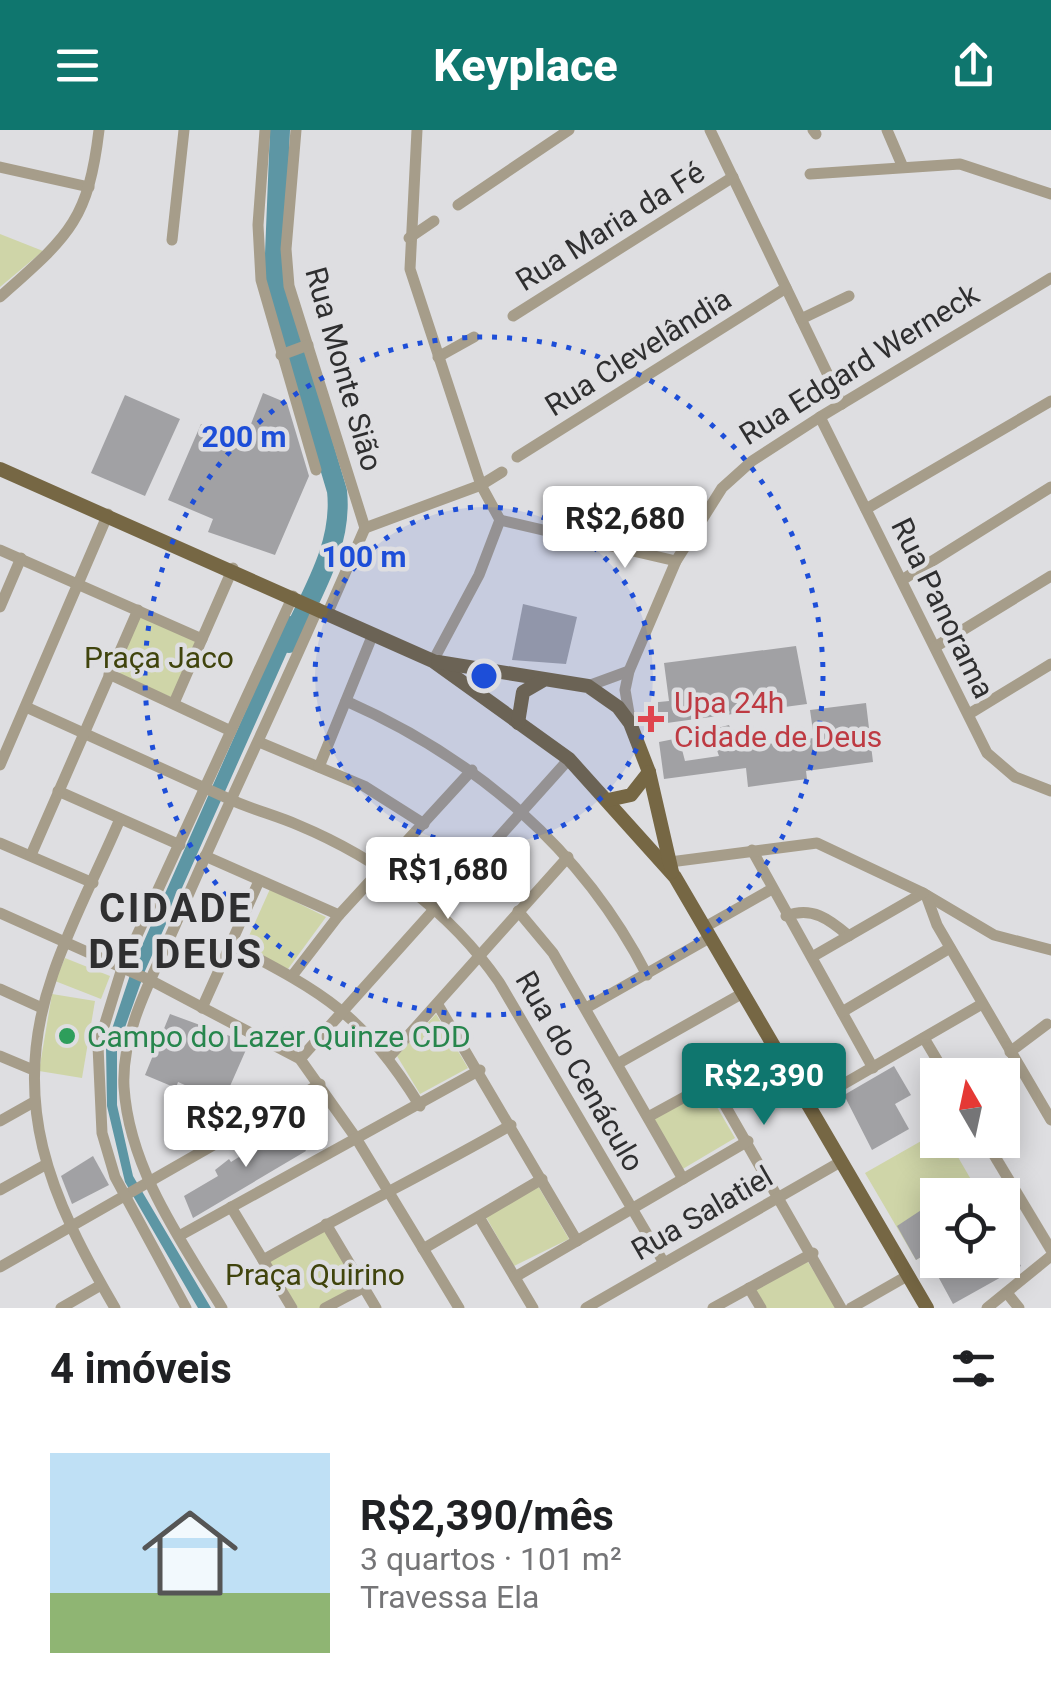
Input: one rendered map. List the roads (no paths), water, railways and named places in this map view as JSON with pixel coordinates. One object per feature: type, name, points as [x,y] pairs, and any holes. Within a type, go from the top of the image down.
[{"type":"main road","points":[[0,469],[233,568],[433,661],[569,759],[671,867],[926,1308]]},
{"type":"main road","points":[[433,661],[588,686],[618,707],[630,724],[649,772],[671,867]]},
{"type":"main road","points":[[518,723],[523,692],[542,680]]},
{"type":"main road","points":[[608,800],[631,795],[649,772]]},
{"type":"street","points":[[0,297],[70,233],[90,187],[98,130]]},
{"type":"street","points":[[172,240],[184,130]]},
{"type":"street","name":"Rua Monte Sião","points":[[265,130],[258,251],[268,310],[294,351],[365,528]]},
{"type":"street","name":"Rua Monte Sião","points":[[296,130],[286,266],[294,351],[316,470]]},
{"type":"street","points":[[417,130],[408,238],[410,269],[481,485],[500,520],[676,560]]},
{"type":"street","points":[[458,206],[569,130]]},
{"type":"street","points":[[710,130],[842,404]]},
{"type":"street","points":[[887,130],[902,164]]},
{"type":"street","points":[[810,174],[902,164],[960,164],[1051,194]]},
{"type":"street","points":[[0,167],[90,187]]},
{"type":"street","name":"Rua Maria da Fé","points":[[514,316],[733,177]]},
{"type":"street","points":[[408,238],[434,221]]},
{"type":"street","name":"Rua Edgard Werneck","points":[[630,724],[625,690],[629,671],[676,560],[722,488],[752,461],[820,417],[1051,279]]},
{"type":"street","name":"Rua Clevelândia","points":[[517,458],[786,288]]},
{"type":"street","points":[[801,319],[849,296]]},
{"type":"street","points":[[438,357],[474,337]]},
{"type":"street","points":[[866,508],[1051,401]]},
{"type":"street","name":"Rua Panorama","points":[[820,417],[997,766],[1049,787]]},
{"type":"street","points":[[222,1308],[147,1181],[124,1076],[128,1042],[150,980],[228,799],[259,742],[319,608],[365,528],[481,485],[502,472]]},
{"type":"street","points":[[902,580],[1051,487]]},
{"type":"street","points":[[0,765],[108,514]]},
{"type":"street","points":[[433,661],[479,576],[500,520]]},
{"type":"street","points":[[0,550],[202,638]]},
{"type":"street","points":[[0,607],[20,558]]},
{"type":"street","points":[[174,703],[233,568]]},
{"type":"street","points":[[935,647],[1051,576]]},
{"type":"street","points":[[186,1308],[124,1194],[102,1134],[98,1046],[125,969],[295,597]]},
{"type":"street","points":[[30,856],[138,610]]},
{"type":"street","points":[[319,767],[372,634]]},
{"type":"street","points":[[968,714],[1051,664]]},
{"type":"street","points":[[588,686],[629,671]]},
{"type":"street","points":[[109,674],[231,731]]},
{"type":"street","points":[[346,701],[427,740],[524,812],[568,858],[647,975]]},
{"type":"street","name":"Rua do Cenáculo","points":[[26,708],[228,799],[306,828],[384,869],[433,908],[480,954],[664,1264]]},
{"type":"street","points":[[259,742],[389,799],[424,824]]},
{"type":"street","points":[[300,1059],[569,759]]},
{"type":"street","points":[[292,976],[340,916],[472,770]]},
{"type":"street","points":[[58,791],[180,845]]},
{"type":"street","points":[[114,1308],[70,1225],[45,1165],[32,1102],[31,1069],[42,1008],[66,940],[120,819]]},
{"type":"street","points":[[0,843],[94,883]]},
{"type":"street","points":[[671,867],[752,850],[818,844],[924,894],[994,935],[1051,950]]},
{"type":"street","points":[[752,850],[872,1068]]},
{"type":"street","points":[[205,856],[340,916]]},
{"type":"street","points":[[389,1058],[568,858]]},
{"type":"street","points":[[202,1008],[260,880]]},
{"type":"street","points":[[586,1008],[647,975],[772,890]]},
{"type":"street","points":[[812,958],[924,894]]},
{"type":"street","points":[[924,894],[950,948],[1050,1115]]},
{"type":"street","points":[[518,911],[553,953],[683,1179]]},
{"type":"street","points":[[786,916],[808,911],[832,921],[849,936]]},
{"type":"street","points":[[0,912],[150,980],[300,1059],[356,1138],[459,1308]]},
{"type":"street","points":[[232,945],[346,1010],[389,1058],[420,1106]]},
{"type":"street","points":[[842,1012],[950,948]]},
{"type":"street","points":[[0,989],[42,1008]]},
{"type":"street","points":[[619,1063],[742,992]]},
{"type":"street","points":[[438,1004],[578,1241]]},
{"type":"street","points":[[809,1104],[982,1004]]},
{"type":"street","points":[[1010,1052],[1047,1024]]},
{"type":"street","points":[[924,1038],[936,1058]]},
{"type":"street","points":[[648,1117],[774,1048]]},
{"type":"street","points":[[0,1056],[31,1069]]},
{"type":"street","points":[[179,1236],[480,1070]]},
{"type":"street","points":[[711,1081],[841,1308]]},
{"type":"street","points":[[0,1266],[320,1084]]},
{"type":"street","points":[[0,1121],[32,1102]]},
{"type":"street","points":[[263,1260],[326,1224],[391,1194],[511,1125]]},
{"type":"street","points":[[515,1277],[748,1141]]},
{"type":"street","points":[[988,1308],[1051,1253],[996,1158]]},
{"type":"street","name":"Rua Salatiel","points":[[586,1308],[842,1162]]},
{"type":"street","points":[[0,1190],[45,1165]]},
{"type":"street","points":[[423,1248],[542,1179]]},
{"type":"street","points":[[231,1207],[292,1308]]},
{"type":"street","points":[[479,1217],[532,1308]]},
{"type":"street","points":[[326,1224],[376,1308]]},
{"type":"street","points":[[713,1308],[812,1253]]},
{"type":"street","points":[[850,1308],[908,1276]]},
{"type":"street","points":[[61,1308],[101,1285]]},
{"type":"street","points":[[325,1308],[363,1288]]},
{"type":"street","points":[[749,1288],[761,1308]]},
{"type":"street","points":[[1008,1292],[1019,1308]]},
{"type":"water","points":[[288,615],[301,621],[145,971],[117,1050],[117,1105],[133,1176],[211,1308],[198,1308],[125,1182],[107,1106],[106,1047],[133,966]]},
{"type":"waterway","points":[[280,130],[274,279],[337,491],[338,511],[324,569],[289,643]]},
{"type":"place","name":"Upa 24h Cidade de Deus","points":[[651,719]]},
{"type":"place","name":"Campo do Lazer Quinze CDD","points":[[67,1036]]},
{"type":"district","name":"CIDADE DE DEUS","points":[[176,931]]},
{"type":"park label","name":"Praça Jaco","points":[[159,657]]},
{"type":"park label","name":"Praça Quirino","points":[[315,1274]]}]
